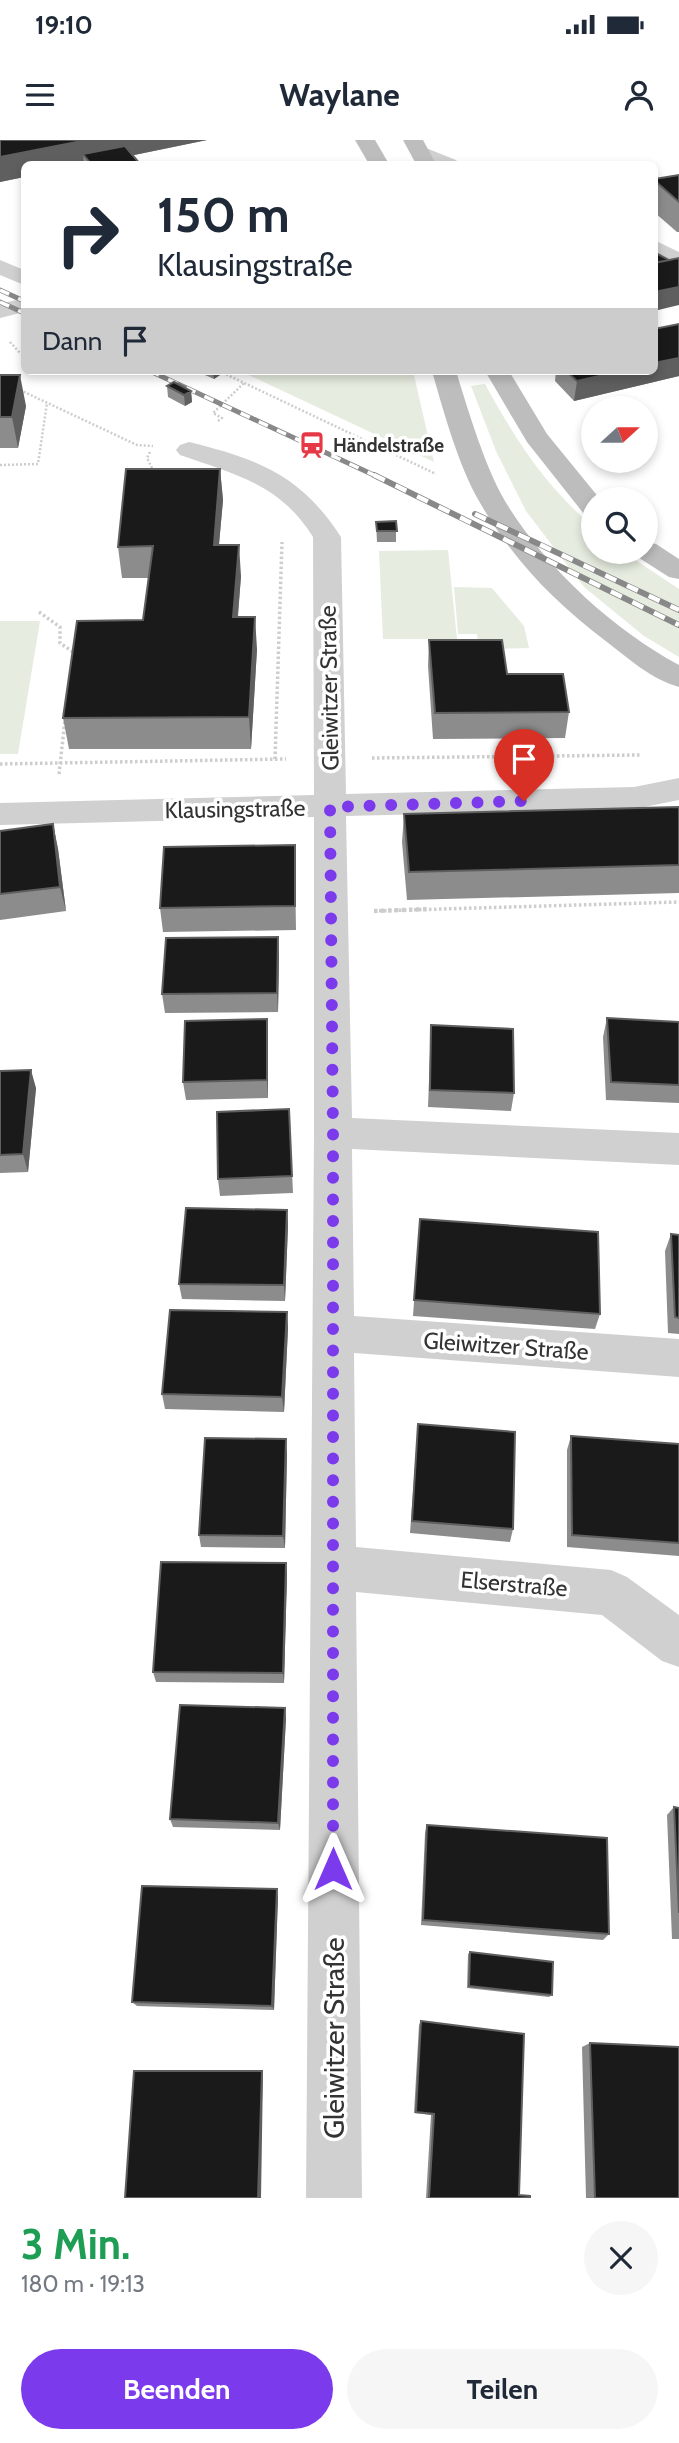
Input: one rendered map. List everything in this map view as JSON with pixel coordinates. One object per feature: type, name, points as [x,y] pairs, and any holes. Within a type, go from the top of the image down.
[{"type":"main road","points":[[365,140],[377,161]]},
{"type":"main road","points":[[445,375],[459,420],[491,500],[523,549],[585,612],[655,664],[679,677]]},
{"type":"main road","points":[[499,375],[536,437],[581,493]]},
{"type":"main road","points":[[658,558],[679,571]]},
{"type":"street","points":[[420,152],[442,161]]},
{"type":"street","points":[[658,249],[679,261]]},
{"type":"street","points":[[0,267],[21,277]]},
{"type":"street","points":[[0,311],[21,306]]},
{"type":"street","name":"Gleiwitzer Straße","points":[[177,441],[268,478],[302,500],[316,515],[327,537],[333,1133],[334,2198]]},
{"type":"street","name":"Klausingstraße","points":[[0,814],[634,798],[679,789]]},
{"type":"street","points":[[333,1133],[679,1149]]},
{"type":"street","name":"Gleiwitzer Straße","points":[[333,1333],[679,1358]]},
{"type":"street","name":"Elserstraße","points":[[333,1567],[611,1593],[679,1644]]},
{"type":"path","points":[[227,375],[491,500]]},
{"type":"path","points":[[161,478],[152,470],[147,458],[222,418],[213,413],[220,403],[236,393],[244,383]]},
{"type":"path","points":[[12,387],[137,445],[177,441]]},
{"type":"path","points":[[0,465],[38,464],[47,403]]},
{"type":"path","points":[[275,759],[282,535]]},
{"type":"path","points":[[38,612],[60,627],[60,643],[73,650],[72,662]]},
{"type":"path","points":[[54,813],[66,713]]},
{"type":"path","points":[[331,912],[679,902]]},
{"type":"shaded area","points":[[249,375],[414,375],[434,462]]},
{"type":"shaded area","points":[[485,384],[532,461],[581,516],[581,564],[642,564],[679,589],[679,657],[644,636],[584,587],[526,511],[496,451],[471,386]]},
{"type":"shaded area","points":[[448,550],[457,639],[383,639],[379,551]]},
{"type":"shaded area","points":[[454,587],[492,588],[524,626],[529,648],[479,649],[477,634],[458,634]]},
{"type":"shaded area","points":[[0,621],[40,621],[18,754],[0,754]]},
{"type":"building","points":[[0,140],[87,140],[0,157]]},
{"type":"building","points":[[125,146],[138,161],[89,161],[83,154]]},
{"type":"building","points":[[679,175],[679,202],[658,184],[658,178]]},
{"type":"building","points":[[658,254],[669,260],[658,262]]},
{"type":"building","points":[[679,258],[679,287],[658,291],[658,262]]},
{"type":"building","points":[[679,324],[679,358],[658,362],[658,328]]},
{"type":"building","points":[[0,375],[20,375],[12,417],[0,417]]},
{"type":"building","points":[[570,375],[603,375],[577,381]]},
{"type":"building","points":[[174,382],[191,391],[184,395],[167,386]]},
{"type":"building","points":[[126,469],[220,469],[214,545],[239,545],[233,617],[255,617],[249,717],[63,718],[77,621],[143,620],[153,546],[118,547]]},
{"type":"building","points":[[396,521],[397,531],[377,531],[376,522]]},
{"type":"building","points":[[429,640],[502,640],[507,674],[563,674],[569,712],[435,713]]},
{"type":"building","points":[[679,807],[679,865],[409,872],[404,814]]},
{"type":"building","points":[[53,824],[60,887],[0,894],[0,831]]},
{"type":"building","points":[[295,845],[295,906],[160,908],[164,847]]},
{"type":"building","points":[[278,937],[277,993],[162,994],[166,938]]},
{"type":"building","points":[[607,1018],[679,1022],[679,1085],[611,1082]]},
{"type":"building","points":[[267,1019],[267,1080],[183,1082],[185,1021]]},
{"type":"building","points":[[431,1025],[513,1029],[514,1093],[430,1090]]},
{"type":"building","points":[[31,1070],[23,1154],[0,1155],[0,1071]]},
{"type":"building","points":[[289,1109],[292,1176],[218,1179],[217,1112]]},
{"type":"building","points":[[186,1208],[287,1210],[284,1285],[179,1284]]},
{"type":"building","points":[[420,1219],[598,1232],[600,1314],[414,1300]]},
{"type":"building","points":[[671,1234],[679,1235],[679,1318],[675,1317]]},
{"type":"building","points":[[170,1310],[287,1312],[282,1397],[162,1394]]},
{"type":"building","points":[[418,1424],[515,1432],[513,1529],[412,1521]]},
{"type":"building","points":[[571,1436],[679,1444],[679,1543],[572,1535]]},
{"type":"building","points":[[205,1438],[286,1439],[283,1536],[199,1535]]},
{"type":"building","points":[[161,1562],[286,1563],[283,1673],[153,1672]]},
{"type":"building","points":[[180,1705],[285,1708],[278,1823],[170,1819]]},
{"type":"building","points":[[674,1807],[679,1808],[679,1913]]},
{"type":"building","points":[[427,1825],[607,1838],[609,1934],[423,1920]]},
{"type":"building","points":[[142,1886],[277,1889],[272,2006],[132,2002]]},
{"type":"building","points":[[470,1952],[553,1962],[552,1995],[469,1986]]},
{"type":"building","points":[[421,2021],[524,2034],[519,2195],[530,2198],[429,2198],[434,2114],[416,2112]]},
{"type":"building","points":[[590,2043],[679,2047],[679,2198],[595,2198]]},
{"type":"building","points":[[134,2071],[262,2071],[258,2198],[125,2198]]},
{"type":"railway","points":[[0,290],[21,300]]},
{"type":"railway","points":[[0,302],[21,312]]},
{"type":"railway","points":[[159,375],[378,477]]},
{"type":"railway","points":[[374,475],[679,625]]},
{"type":"railway","points":[[475,514],[679,610]]},
{"type":"place","name":"Händelstraße","points":[[312,445]]},
{"type":"route","points":[[333,1869],[330,807],[524,801]]}]
